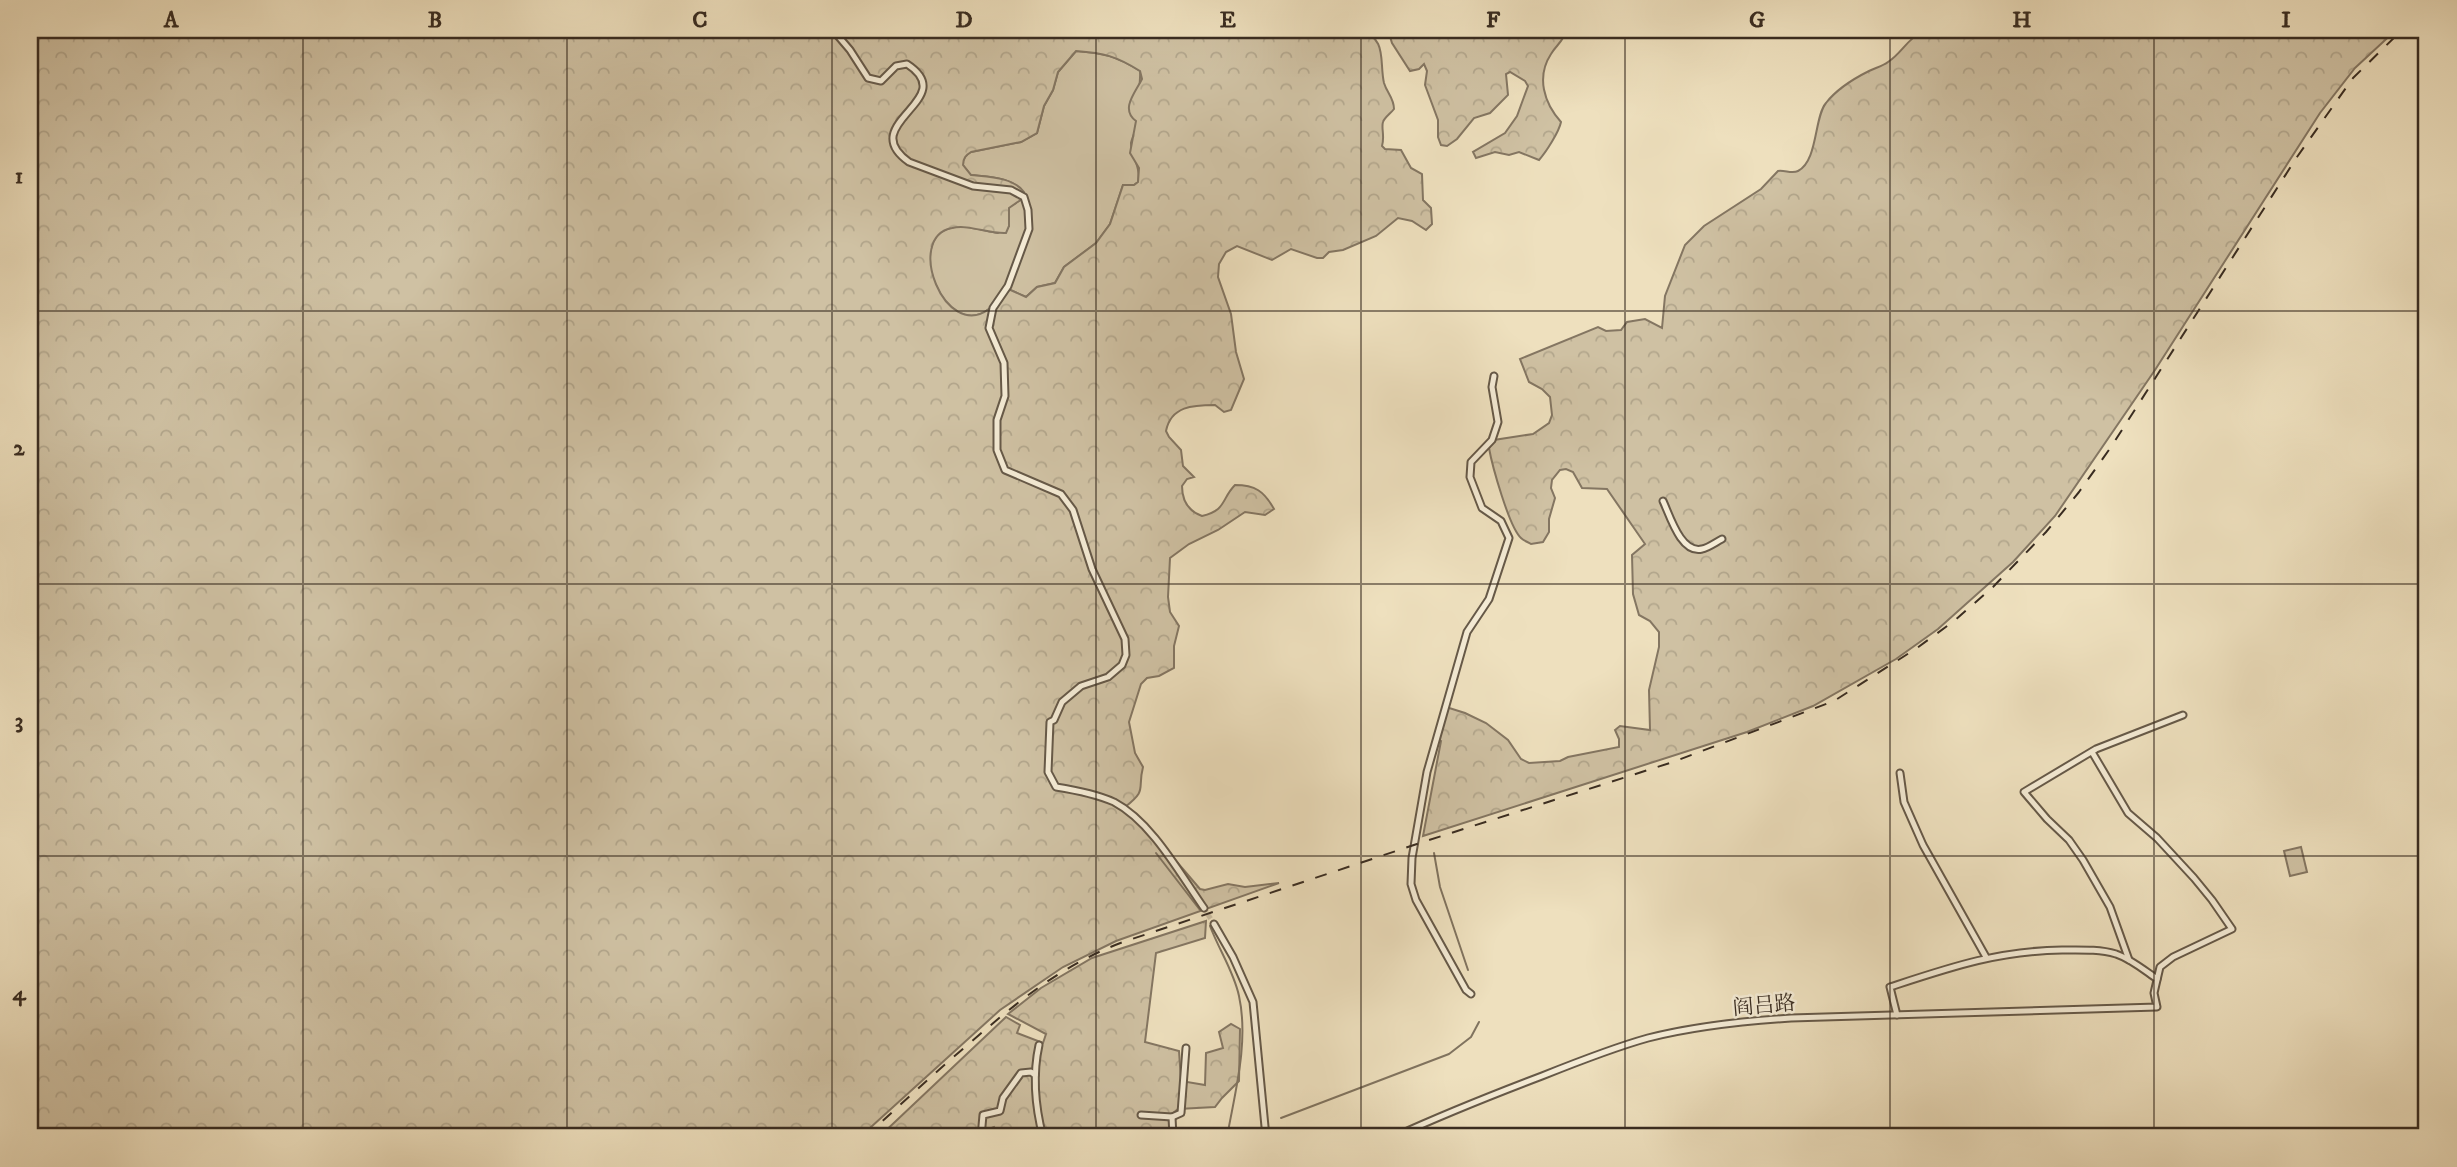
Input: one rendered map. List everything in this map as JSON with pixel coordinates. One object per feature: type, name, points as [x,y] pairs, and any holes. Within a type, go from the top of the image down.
[{"type":"street","points":[[833,30],[850,50],[868,79],[881,81],[896,66],[907,64],[917,71],[923,81],[921,99],[897,123],[893,133],[893,143],[902,157],[974,186],[1011,190],[1024,197],[1029,229],[1008,286],[993,308],[989,328],[1004,363],[1005,396],[997,419],[997,450],[1005,470],[1061,494],[1073,510],[1092,569],[1125,639],[1126,655],[1122,665],[1108,677],[1081,686],[1062,702],[1050,723],[1048,772],[1056,787],[1078,790],[1114,803],[1147,829],[1204,908]]},
{"type":"street","points":[[1471,994],[1466,990],[1416,900],[1411,884],[1419,809],[1448,694],[1468,632],[1489,599],[1509,538],[1502,521],[1482,508],[1470,477],[1471,462],[1492,440],[1498,422],[1492,387],[1494,376]]},
{"type":"street","points":[[1663,501],[1679,535],[1688,547],[1701,550],[1722,539]]},
{"type":"street","points":[[2129,960],[2110,907],[2083,860],[2069,840],[2024,792],[2092,752],[2183,715]]},
{"type":"street","points":[[1897,1015],[1890,987],[1986,957],[2009,953],[2078,950],[2106,952],[2129,960],[2157,981],[2160,967],[2173,957],[2232,929],[2194,878],[2157,838],[2128,813],[2092,752]]},
{"type":"street","points":[[1900,773],[1904,802],[1923,845],[1986,957]]},
{"type":"street","points":[[1214,924],[1233,957],[1253,1002],[1266,1137]]},
{"type":"street","name":"阎吕路","points":[[1394,1137],[1505,1089],[1647,1038],[1767,1019],[2157,1007],[2154,993],[2157,981]]},
{"type":"street","points":[[1039,1045],[1035,1104],[1043,1137]]},
{"type":"street","points":[[1141,1115],[1172,1117],[1181,1113],[1186,1048]]},
{"type":"street","points":[[981,1137],[983,1115],[1000,1111],[1003,1098],[1021,1073],[1031,1072],[1035,1075]]},
{"type":"street","points":[[1172,1117],[1173,1137]]},
{"type":"street","points":[[915,1132],[936,1134],[936,1137]]},
{"type":"green space","points":[[30,30],[1332,30],[1345,35],[1359,32],[1374,39],[1380,51],[1384,83],[1394,109],[1383,122],[1382,146],[1385,149],[1401,150],[1411,168],[1422,174],[1423,200],[1431,208],[1432,224],[1426,230],[1412,221],[1398,218],[1376,236],[1343,250],[1329,252],[1323,258],[1291,249],[1272,260],[1237,246],[1226,252],[1219,264],[1218,277],[1231,314],[1236,352],[1244,379],[1231,410],[1224,412],[1215,405],[1184,409],[1173,416],[1166,431],[1181,450],[1183,466],[1194,477],[1187,479],[1182,486],[1183,496],[1193,511],[1202,516],[1216,511],[1235,485],[1258,490],[1274,509],[1265,515],[1245,512],[1170,558],[1168,597],[1170,612],[1179,626],[1174,646],[1174,668],[1159,676],[1147,678],[1141,684],[1129,722],[1135,753],[1143,767],[1139,792],[1125,807],[1159,841],[1200,889],[1228,884],[1245,887],[1279,883],[1116,941],[1063,967],[1000,1010],[860,1137],[30,1137]],"holes":[[[1076,51],[1102,54],[1140,71],[1142,79],[1129,106],[1131,116],[1136,121],[1130,153],[1139,168],[1138,182],[1134,185],[1123,185],[1110,224],[1096,243],[1064,267],[1055,283],[1037,287],[1026,297],[1006,288],[989,309],[973,315],[958,312],[945,300],[936,284],[931,266],[931,249],[938,235],[958,227],[1006,233],[1009,226],[1009,208],[1022,199],[1024,192],[1007,181],[971,175],[963,165],[964,159],[971,152],[1021,142],[1037,133],[1044,106],[1053,90],[1058,72]]]},
{"type":"green space","points":[[1388,30],[1566,30],[1546,63],[1543,81],[1546,98],[1561,122],[1552,142],[1539,160],[1519,152],[1509,155],[1495,152],[1476,158],[1473,152],[1505,133],[1517,116],[1528,86],[1525,81],[1510,72],[1506,74],[1508,95],[1490,113],[1474,118],[1457,139],[1447,146],[1441,145],[1438,120],[1425,85],[1427,71],[1424,64],[1419,69],[1410,71],[1392,43]]},
{"type":"green space","points":[[1924,30],[1962,30],[1980,36],[2010,35],[2013,30],[2396,30],[2355,68],[2320,113],[2155,370],[2055,516],[2013,562],[1938,629],[1896,659],[1813,706],[1747,732],[1423,836],[1441,741],[1435,738],[1443,706],[1486,723],[1508,740],[1521,759],[1529,763],[1560,761],[1619,747],[1615,730],[1620,726],[1650,730],[1649,690],[1659,647],[1659,632],[1650,621],[1639,615],[1633,594],[1632,555],[1645,544],[1607,489],[1582,488],[1573,472],[1566,469],[1560,470],[1552,480],[1551,488],[1555,498],[1549,519],[1549,532],[1543,542],[1531,544],[1521,538],[1506,509],[1489,448],[1494,440],[1533,434],[1549,423],[1552,415],[1550,397],[1529,382],[1520,359],[1598,327],[1606,331],[1621,330],[1627,322],[1645,319],[1662,328],[1665,296],[1685,245],[1704,226],[1761,189],[1778,171],[1796,172],[1804,166],[1812,149],[1822,110],[1830,98],[1852,81],[1888,62]]},
{"type":"green space","points":[[1076,51],[1110,56],[1140,71],[1136,128],[1131,143],[1138,182],[1134,185],[1123,185],[1110,224],[1096,243],[1064,267],[1055,283],[1037,287],[1026,297],[1006,288],[989,309],[973,316],[958,312],[936,286],[931,268],[931,251],[937,237],[956,227],[998,233],[1009,226],[1009,207],[1022,199],[1024,193],[1007,181],[971,175],[963,165],[964,159],[971,152],[1021,142],[1037,133],[1044,106],[1053,90],[1058,72]]},
{"type":"green space","points":[[2301,847],[2307,872],[2290,876],[2284,851]]},
{"type":"green space","points":[[1206,921],[1205,938],[1156,953],[1145,1042],[1179,1051],[1181,1081],[1205,1085],[1206,1053],[1223,1048],[1219,1032],[1231,1024],[1240,1029],[1239,1081],[1215,1107],[1178,1109],[1172,1114],[1173,1137],[1001,1137],[994,1127],[976,1134],[976,1137],[935,1137],[924,1130],[913,1137],[879,1137],[1006,1017],[1020,1025],[1017,1033],[1043,1043],[1046,1034],[1008,1014],[1041,988],[1092,958]]},
{"type":"waterway","points":[[1156,853],[1200,910]]},
{"type":"waterway","points":[[1434,853],[1440,887],[1468,970]]},
{"type":"waterway","points":[[1210,926],[1234,978],[1242,1013],[1240,1067],[1227,1137]]},
{"type":"waterway","points":[[1281,1118],[1449,1054],[1471,1037],[1479,1022]]},
{"type":"waterway","points":[[1236,1137],[1256,1129]]},
{"type":"tunnel","points":[[1204,908],[1214,924]]},
{"type":"railway","points":[[865,1137],[1001,1016],[1078,962],[1123,942],[1673,762],[1834,701],[1917,648],[1954,621],[1993,587],[2046,532],[2079,492],[2111,447],[2297,157],[2353,78],[2402,30]]}]
